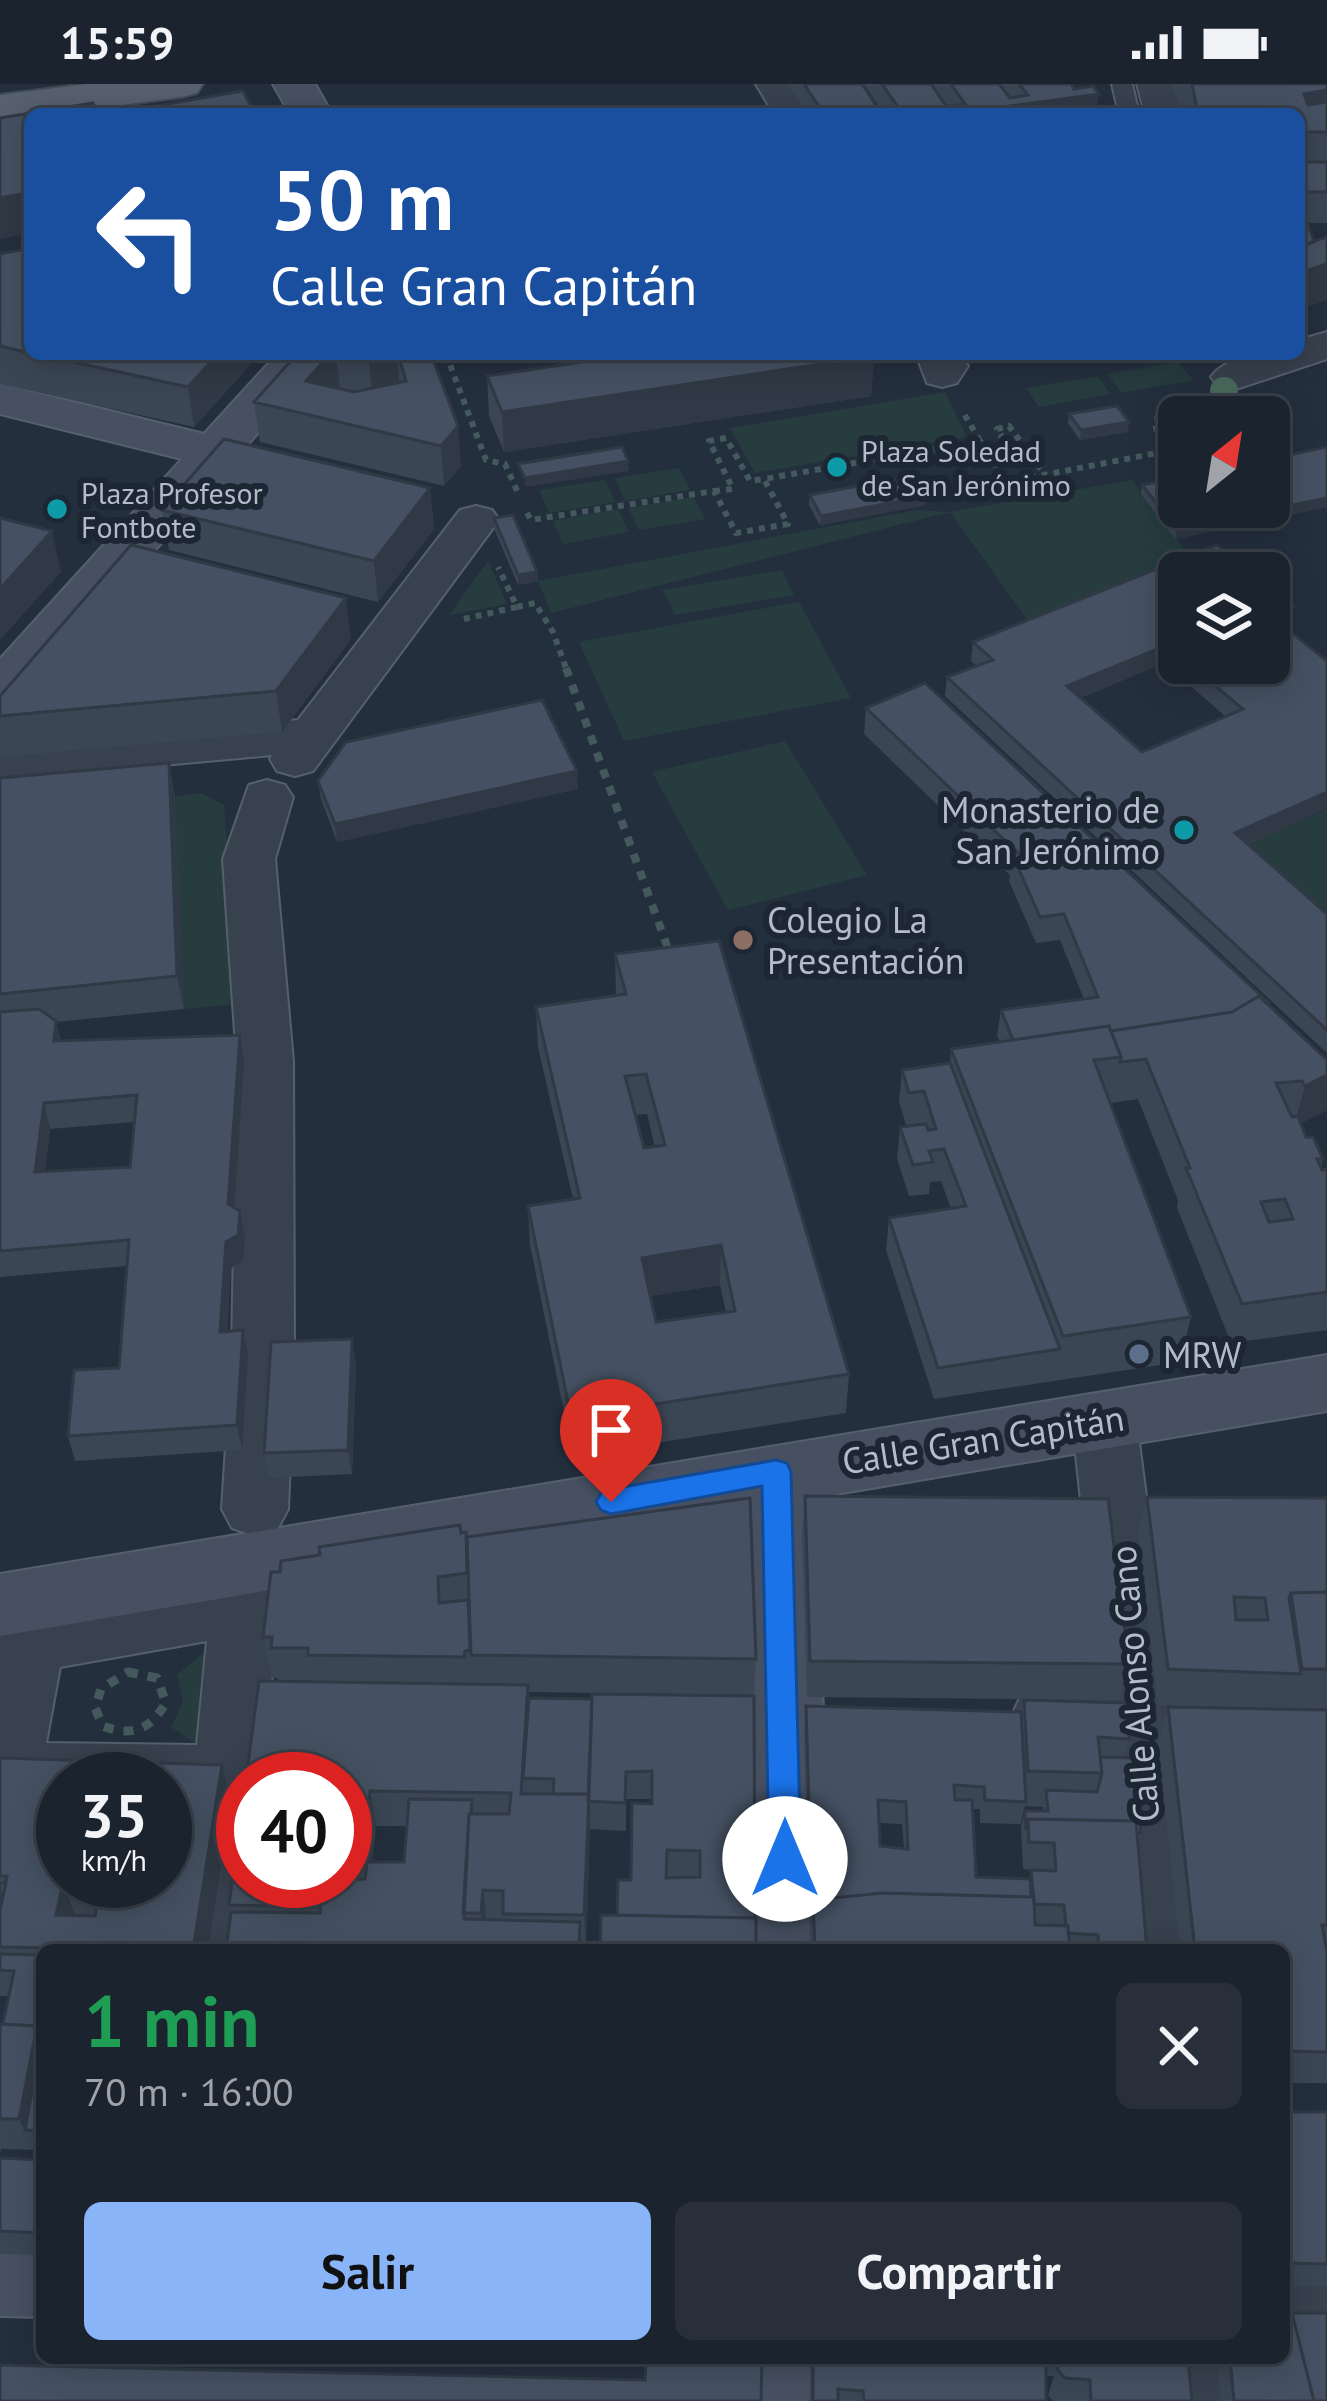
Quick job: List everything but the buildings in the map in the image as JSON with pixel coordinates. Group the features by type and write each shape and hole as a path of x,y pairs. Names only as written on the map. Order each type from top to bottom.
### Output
{"main road":[{"path":"0,108 182,84"}],"street":[{"path":"0,693 234,458 299,360"},
{"path":"1228,379 1283,360"},
{"path":"0,399 234,458"},
{"path":"253,1752 273,1700 264,1535 265,1061 249,860 292,764 381,612 492,517"},
{"path":"0,763 292,764"},
{"name":"Calle Gran Capitán","path":"15,1624 264,1535 776,1472 1327,1383"},
{"name":"Calle Alonso Cano","path":"1104,1419 1139,1720 1158,1944"},
{"path":"776,1472 816,1710 786,1944"},
{"path":"712,1707 816,1710"},
{"path":"985,1715 1327,1726"},
{"path":"0,1783 36,1784"},
{"path":"223,1944 227,1908"},
{"path":"0,2272 36,2273"},
{"path":"1290,2307 1327,2307"},
{"path":"784,2401 785,2364"},
{"path":"1197,2364 1200,2401"}],"path":[{"path":"448,360 486,460 505,464 531,520 733,489 709,441 726,439 750,481 980,441"},
{"path":"940,364 980,441 1008,482 1162,452 1154,420 1228,379"},
{"path":"995,465 1018,461 997,429 1009,426 1045,475"},
{"path":"713,491 736,533 788,524 764,479"},
{"path":"492,517 527,512"},
{"path":"517,607 535,603 553,632 677,973"},
{"path":"128,1672 157,1678 166,1694 151,1759 125,1734 104,1726 95,1708 101,1688 128,1672"}],"green space":[{"path":"1178,362 1193,380 1121,393 1107,374"},
{"path":"1098,376 1111,394 1039,407 1026,388"},
{"path":"945,392 967,437 755,473 730,428"},
{"path":"679,468 690,490 625,501 615,478"},
{"path":"605,480 615,502 549,513 539,490"},
{"path":"1132,480 1158,515 1158,528 1168,528 1186,552 1158,552 1158,569 1028,621 950,512"},
{"path":"694,497 705,519 639,530 628,508"},
{"path":"618,509 629,532 563,544 553,521"},
{"path":"917,510 950,512 551,613 538,581"},
{"path":"488,561 507,604 449,615"},
{"path":"782,570 794,595 675,615 663,590"},
{"path":"799,602 851,698 624,741 579,642"},
{"path":"785,741 867,875 728,910 652,772"},
{"path":"201,793 224,805 237,1004 184,1009 175,796"},
{"path":"1327,809 1327,936 1231,851"},
{"path":"244,1619 231,1752 216,1752 216,1757 171,1727 183,1702 177,1675"}],"place":[{"name":"Plaza Soledad de San Jerónimo","path":"837,467"},
{"name":"Plaza Profesor Fontbote","path":"57,509"},
{"name":"Monasterio de San Jerónimo","path":"1184,830"},
{"name":"Colegio La Presentación","path":"743,940"},
{"name":"MRW","path":"1139,1354"}],"route":[{"path":"611,1502 776,1472 785,1859"}]}
